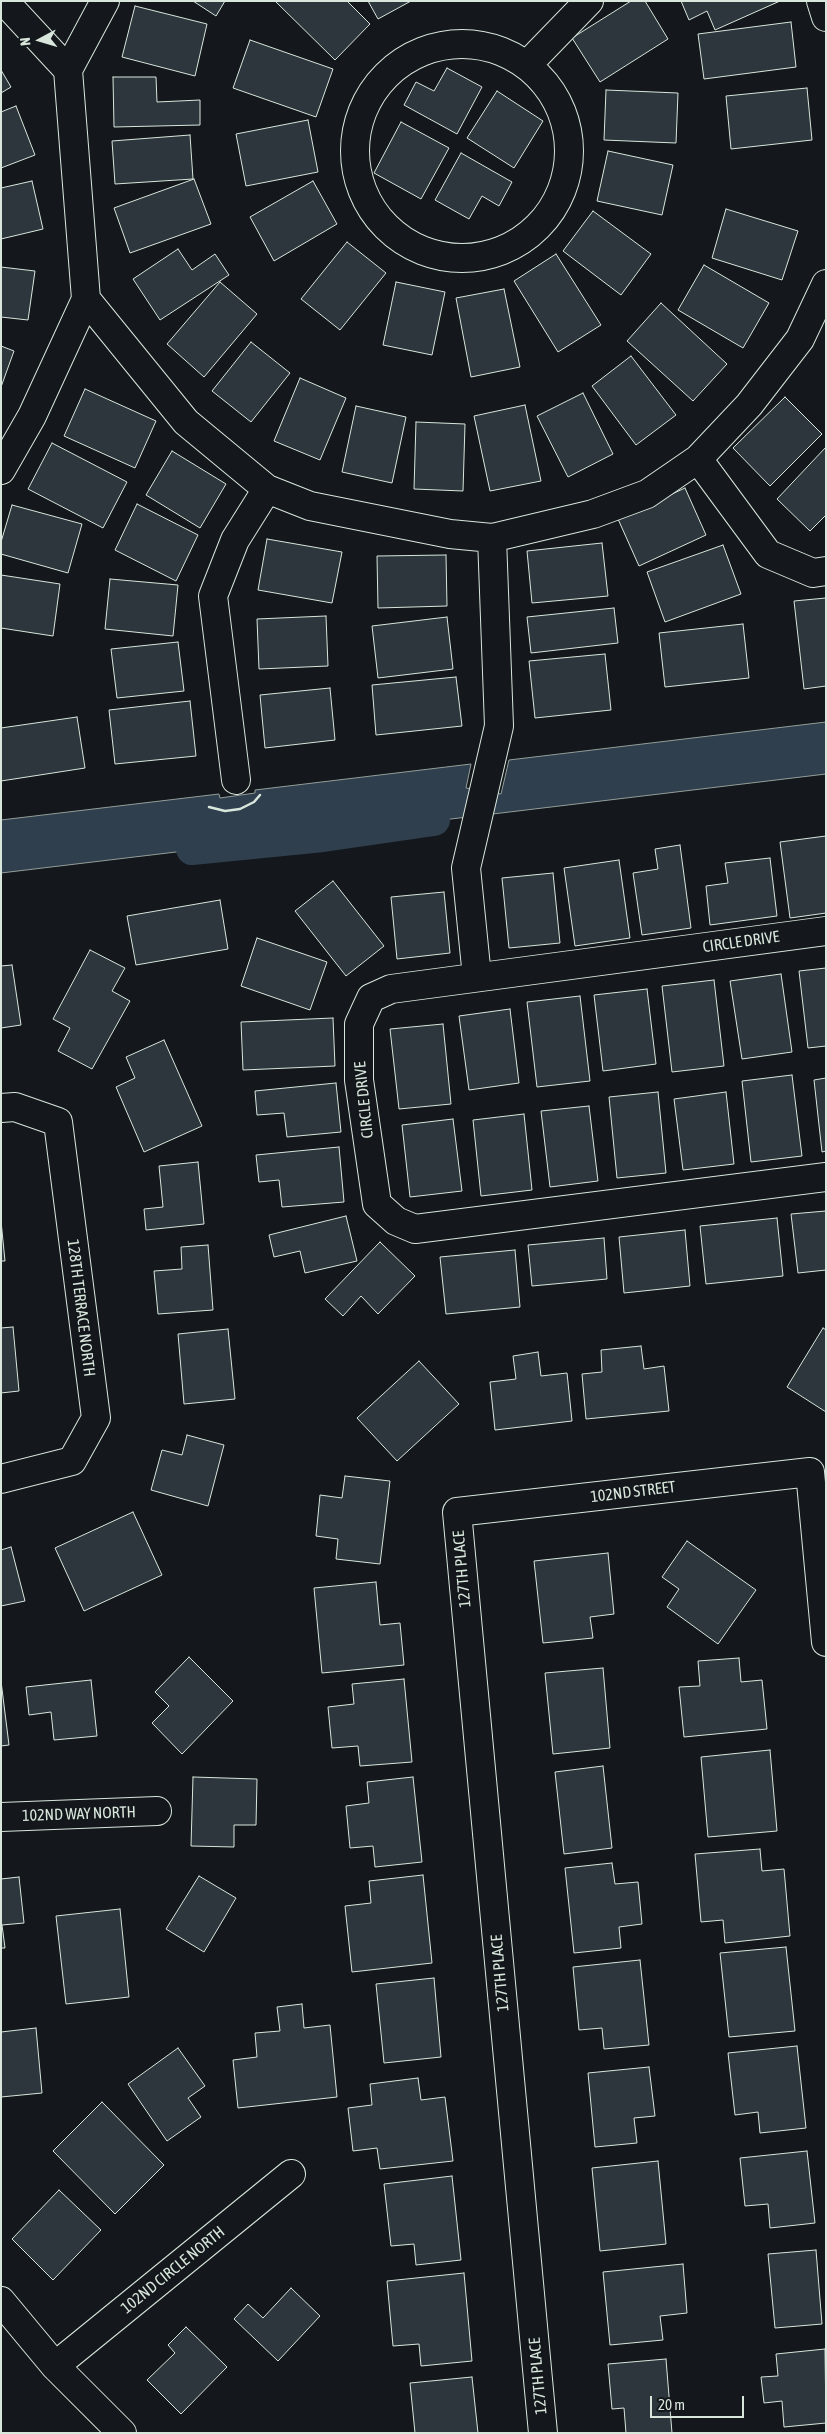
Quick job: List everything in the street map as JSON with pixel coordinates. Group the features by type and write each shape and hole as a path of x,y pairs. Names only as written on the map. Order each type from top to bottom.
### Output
{"street":[{"path":"4,1 68,70"},
{"path":"1,470 32,416 86,300 68,70 105,1"},
{"path":"528,64 589,1"},
{"path":"821,1 826,17"},
{"path":"481,43 528,64 563,111 571,158 560,200 532,236 484,258 430,256 386,230 356,178 358,117 383,76 423,49 481,43"},
{"path":"86,300 186,422 267,489 310,506 450,534 492,538 593,514 647,494 698,459 748,405 800,339 826,284"},
{"path":"698,459 768,554 813,573 826,571"},
{"path":"236,780 213,596 235,540 267,489"},
{"path":"477,977 466,868 499,726 492,538"},
{"name":"CIRCLE DRIVE","path":"826,931 391,989 371,998 359,1024 359,1080 377,1204 396,1221 415,1229 826,1177"},
{"name":"128TH TERRACE NORTH","path":"1,1479 72,1461 96,1418 58,1122 8,1107"},
{"name":"102ND STREET","path":"457,1512 810,1472 826,1642"},
{"name":"127TH PLACE","path":"457,1512 543,2433"},
{"name":"102ND WAY NORTH","path":"1,1817 157,1811"},
{"name":"102ND CIRCLE NORTH","path":"55,2366 291,2174"},
{"path":"1,2301 55,2366 122,2433"}],"water":[{"path":"826,722 826,774 1,873 1,820 219,794 220,798 255,793 255,790 471,764 466,788 501,794 509,760"}],"building":[{"path":"193,1 225,1 216,16"},
{"path":"275,1 347,1 370,24 335,60"},
{"path":"368,1 411,1 378,19"},
{"path":"631,1 645,1 668,39 600,82 572,38"},
{"path":"681,1 780,1 715,30 707,11 689,20"},
{"path":"135,6 207,24 195,76 122,57"},
{"path":"791,22 796,67 704,79 698,34"},
{"path":"250,40 333,69 316,117 233,88"},
{"path":"447,68 482,87 457,134 404,105 416,82 434,91"},
{"path":"1,70 11,87 1,93"},
{"path":"113,77 156,77 157,102 200,100 200,125 114,127"},
{"path":"807,88 812,140 731,149 726,96"},
{"path":"606,90 678,93 676,143 604,140"},
{"path":"497,91 543,121 514,168 467,138"},
{"path":"16,106 35,155 1,168 1,112"},
{"path":"308,120 318,172 246,186 236,134"},
{"path":"401,122 449,148 421,199 374,173"},
{"path":"190,135 193,179 115,184 112,141"},
{"path":"608,151 673,165 662,215 597,201"},
{"path":"461,153 512,182 499,206 482,196 469,219 435,200"},
{"path":"194,179 211,224 130,253 114,208"},
{"path":"32,181 43,229 1,239 1,188"},
{"path":"313,181 337,224 274,261 250,217"},
{"path":"726,209 798,231 782,280 712,258"},
{"path":"593,211 651,254 621,295 563,251"},
{"path":"347,242 386,273 340,330 301,299"},
{"path":"178,249 192,270 215,254 229,275 160,320 133,279"},
{"path":"556,254 601,325 558,352 514,281"},
{"path":"704,265 769,303 743,348 678,310"},
{"path":"1,267 35,271 28,320 1,317"},
{"path":"220,282 257,314 204,377 167,344"},
{"path":"396,282 445,292 432,355 383,345"},
{"path":"504,289 520,367 471,377 456,298"},
{"path":"661,303 727,364 693,401 627,341"},
{"path":"251,342 290,373 251,422 212,391"},
{"path":"1,346 14,351 1,387"},
{"path":"631,356 676,415 636,445 592,386"},
{"path":"300,378 346,398 320,460 274,441"},
{"path":"85,389 156,421 135,468 64,436"},
{"path":"583,393 613,454 568,477 537,416"},
{"path":"785,397 822,434 770,486 733,448"},
{"path":"525,405 541,481 490,491 474,416"},
{"path":"356,406 406,417 392,483 342,472"},
{"path":"416,422 465,424 463,491 414,489"},
{"path":"52,443 127,482 103,528 28,489"},
{"path":"826,447 826,515 810,531 777,499"},
{"path":"172,451 226,484 200,528 146,495"},
{"path":"685,488 706,535 639,566 618,519"},
{"path":"137,504 198,535 176,581 115,550"},
{"path":"12,505 82,524 68,573 1,554 1,542"},
{"path":"267,539 342,552 332,603 258,590"},
{"path":"602,543 608,596 532,603 527,551"},
{"path":"723,545 741,594 665,622 647,572"},
{"path":"446,555 447,606 378,608 377,556"},
{"path":"1,575 60,584 53,636 1,628"},
{"path":"110,579 178,585 173,636 105,629"},
{"path":"826,598 826,686 804,689 794,601"},
{"path":"614,608 618,643 531,653 527,617"},
{"path":"326,616 328,666 259,669 257,619"},
{"path":"447,617 453,669 378,678 372,626"},
{"path":"743,624 749,678 665,687 659,633"},
{"path":"178,642 184,691 117,698 111,649"},
{"path":"605,654 611,710 535,718 529,661"},
{"path":"456,677 462,726 376,735 372,685"},
{"path":"330,688 335,740 265,748 260,695"},
{"path":"190,701 196,756 115,764 109,710"},
{"path":"77,717 85,768 1,781 1,728"},
{"path":"826,836 826,913 790,918 780,842"},
{"path":"680,845 691,928 642,935 633,873 658,869 655,849"},
{"path":"770,858 777,916 710,925 706,886 728,883 725,863"},
{"path":"619,860 630,938 575,946 564,868"},
{"path":"553,873 560,943 509,948 502,878"},
{"path":"333,881 384,946 346,976 295,911"},
{"path":"444,892 450,953 397,959 391,897"},
{"path":"220,900 228,949 136,965 127,916"},
{"path":"257,938 327,962 310,1010 241,986"},
{"path":"90,950 125,968 112,991 130,1001 92,1069 58,1051 70,1028 53,1019"},
{"path":"12,965 21,1025 1,1028 1,966"},
{"path":"826,968 826,1046 808,1048 799,971"},
{"path":"781,974 792,1052 742,1059 730,981"},
{"path":"714,980 724,1066 672,1072 662,986"},
{"path":"647,989 656,1064 603,1071 594,995"},
{"path":"580,996 590,1081 537,1087 527,1002"},
{"path":"510,1009 519,1083 469,1090 459,1016"},
{"path":"333,1018 335,1066 243,1070 241,1022"},
{"path":"443,1024 451,1104 399,1109 390,1029"},
{"path":"164,1040 202,1126 144,1152 116,1087 135,1078 126,1057"},
{"path":"792,1075 802,1156 751,1162 742,1081"},
{"path":"826,1078 826,1151 822,1152 814,1080"},
{"path":"336,1083 341,1132 287,1137 284,1113 257,1115 255,1091"},
{"path":"658,1092 666,1173 617,1178 609,1097"},
{"path":"726,1092 734,1164 683,1170 674,1099"},
{"path":"589,1106 598,1181 550,1187 541,1111"},
{"path":"524,1114 532,1190 481,1196 473,1120"},
{"path":"453,1119 462,1191 410,1197 402,1125"},
{"path":"339,1147 344,1202 282,1207 279,1180 259,1182 256,1155"},
{"path":"198,1162 204,1224 146,1230 144,1209 163,1207 159,1166"},
{"path":"826,1211 826,1270 798,1273 791,1214"},
{"path":"346,1216 357,1261 305,1273 300,1251 274,1257 269,1235"},
{"path":"777,1218 783,1276 706,1284 700,1226"},
{"path":"1,1221 5,1261 1,1261"},
{"path":"685,1230 690,1286 624,1293 619,1237"},
{"path":"604,1238 607,1279 532,1286 528,1245"},
{"path":"380,1242 415,1276 378,1314 361,1296 343,1316 325,1299"},
{"path":"208,1245 213,1310 158,1314 154,1271 182,1269 181,1247"},
{"path":"515,1250 520,1307 446,1314 440,1257"},
{"path":"13,1327 19,1391 1,1393 1,1328"},
{"path":"823,1328 826,1330 826,1412 787,1387"},
{"path":"228,1329 235,1399 184,1404 178,1334"},
{"path":"641,1346 644,1369 664,1366 669,1411 586,1419 582,1374 602,1372 601,1350"},
{"path":"538,1352 541,1376 567,1373 572,1421 495,1430 490,1382 516,1379 513,1356"},
{"path":"419,1361 459,1404 397,1461 357,1418"},
{"path":"187,1435 224,1445 208,1506 151,1490 162,1450 182,1455"},
{"path":"345,1476 390,1481 380,1564 336,1559 338,1539 316,1536 320,1495 342,1498"},
{"path":"133,1512 162,1575 84,1611 55,1548"},
{"path":"687,1541 756,1590 718,1644 667,1607 679,1589 662,1577"},
{"path":"11,1547 25,1601 1,1606 1,1550"},
{"path":"608,1553 614,1614 590,1617 593,1638 543,1643 534,1561"},
{"path":"376,1582 380,1625 400,1623 404,1665 322,1673 314,1588"},
{"path":"189,1657 233,1701 182,1754 152,1723 169,1706 155,1692"},
{"path":"739,1658 741,1682 762,1680 767,1729 684,1737 679,1687 700,1686 698,1661"},
{"path":"603,1668 610,1748 553,1754 545,1673"},
{"path":"404,1679 412,1762 360,1766 358,1746 332,1748 328,1707 354,1704 352,1684"},
{"path":"91,1680 97,1736 54,1740 51,1712 29,1715 26,1687"},
{"path":"1,1681 9,1745 1,1746"},
{"path":"770,1750 777,1831 708,1837 701,1757"},
{"path":"603,1766 612,1848 564,1854 555,1772"},
{"path":"193,1777 257,1779 256,1825 234,1825 234,1847 191,1846"},
{"path":"413,1777 422,1862 375,1867 373,1846 350,1848 346,1806 369,1803 367,1782"},
{"path":"760,1849 762,1871 784,1869 790,1936 725,1943 723,1920 701,1922 695,1854"},
{"path":"612,1863 615,1884 638,1882 642,1924 619,1927 621,1948 574,1953 565,1868"},
{"path":"423,1875 432,1963 352,1972 345,1906 371,1903 369,1881"},
{"path":"199,1876 236,1898 204,1952 166,1929"},
{"path":"19,1877 24,1923 2,1925 5,1948 1,1948 1,1879"},
{"path":"120,1909 129,1997 66,2004 56,1916"},
{"path":"786,1947 795,2031 729,2037 720,1953"},
{"path":"640,1960 649,2045 604,2049 602,2028 579,2030 573,1967"},
{"path":"434,1978 441,2057 384,2063 376,1984"},
{"path":"302,2004 304,2028 330,2025 337,2097 238,2108 233,2060 257,2057 255,2033 280,2031 277,2007"},
{"path":"36,2028 42,2093 1,2097 1,2032"},
{"path":"797,2046 806,2128 760,2133 758,2112 735,2115 728,2053"},
{"path":"178,2048 205,2086 188,2098 201,2117 167,2141 128,2084"},
{"path":"649,2067 655,2116 634,2118 637,2143 595,2147 588,2073"},
{"path":"418,2078 421,2100 445,2097 453,2161 380,2169 377,2148 353,2151 348,2108 372,2105 370,2084"},
{"path":"102,2102 164,2165 115,2214 53,2151"},
{"path":"807,2151 815,2223 770,2228 768,2204 745,2206 740,2158"},
{"path":"658,2161 666,2244 600,2251 592,2168"},
{"path":"452,2176 461,2260 416,2265 414,2244 391,2246 384,2184"},
{"path":"59,2190 101,2230 53,2280 12,2239"},
{"path":"816,2250 822,2324 775,2328 768,2254"},
{"path":"683,2264 687,2313 660,2316 663,2340 610,2345 603,2272"},
{"path":"464,2273 472,2361 421,2366 419,2344 393,2346 387,2281"},
{"path":"291,2288 320,2316 278,2361 234,2319 248,2304 263,2318"},
{"path":"186,2327 227,2367 181,2414 147,2380 175,2353 168,2345"},
{"path":"825,2349 826,2423 784,2427 782,2401 764,2403 761,2377 778,2376 776,2354"},
{"path":"666,2359 672,2433 626,2433 624,2408 612,2409 608,2364"},
{"path":"472,2377 478,2433 415,2433 410,2383"}],"waterway":[{"path":"192,849 323,836 434,820"}],"wall":[{"path":"209,807 225,811 240,809 254,802 260,795"}]}
